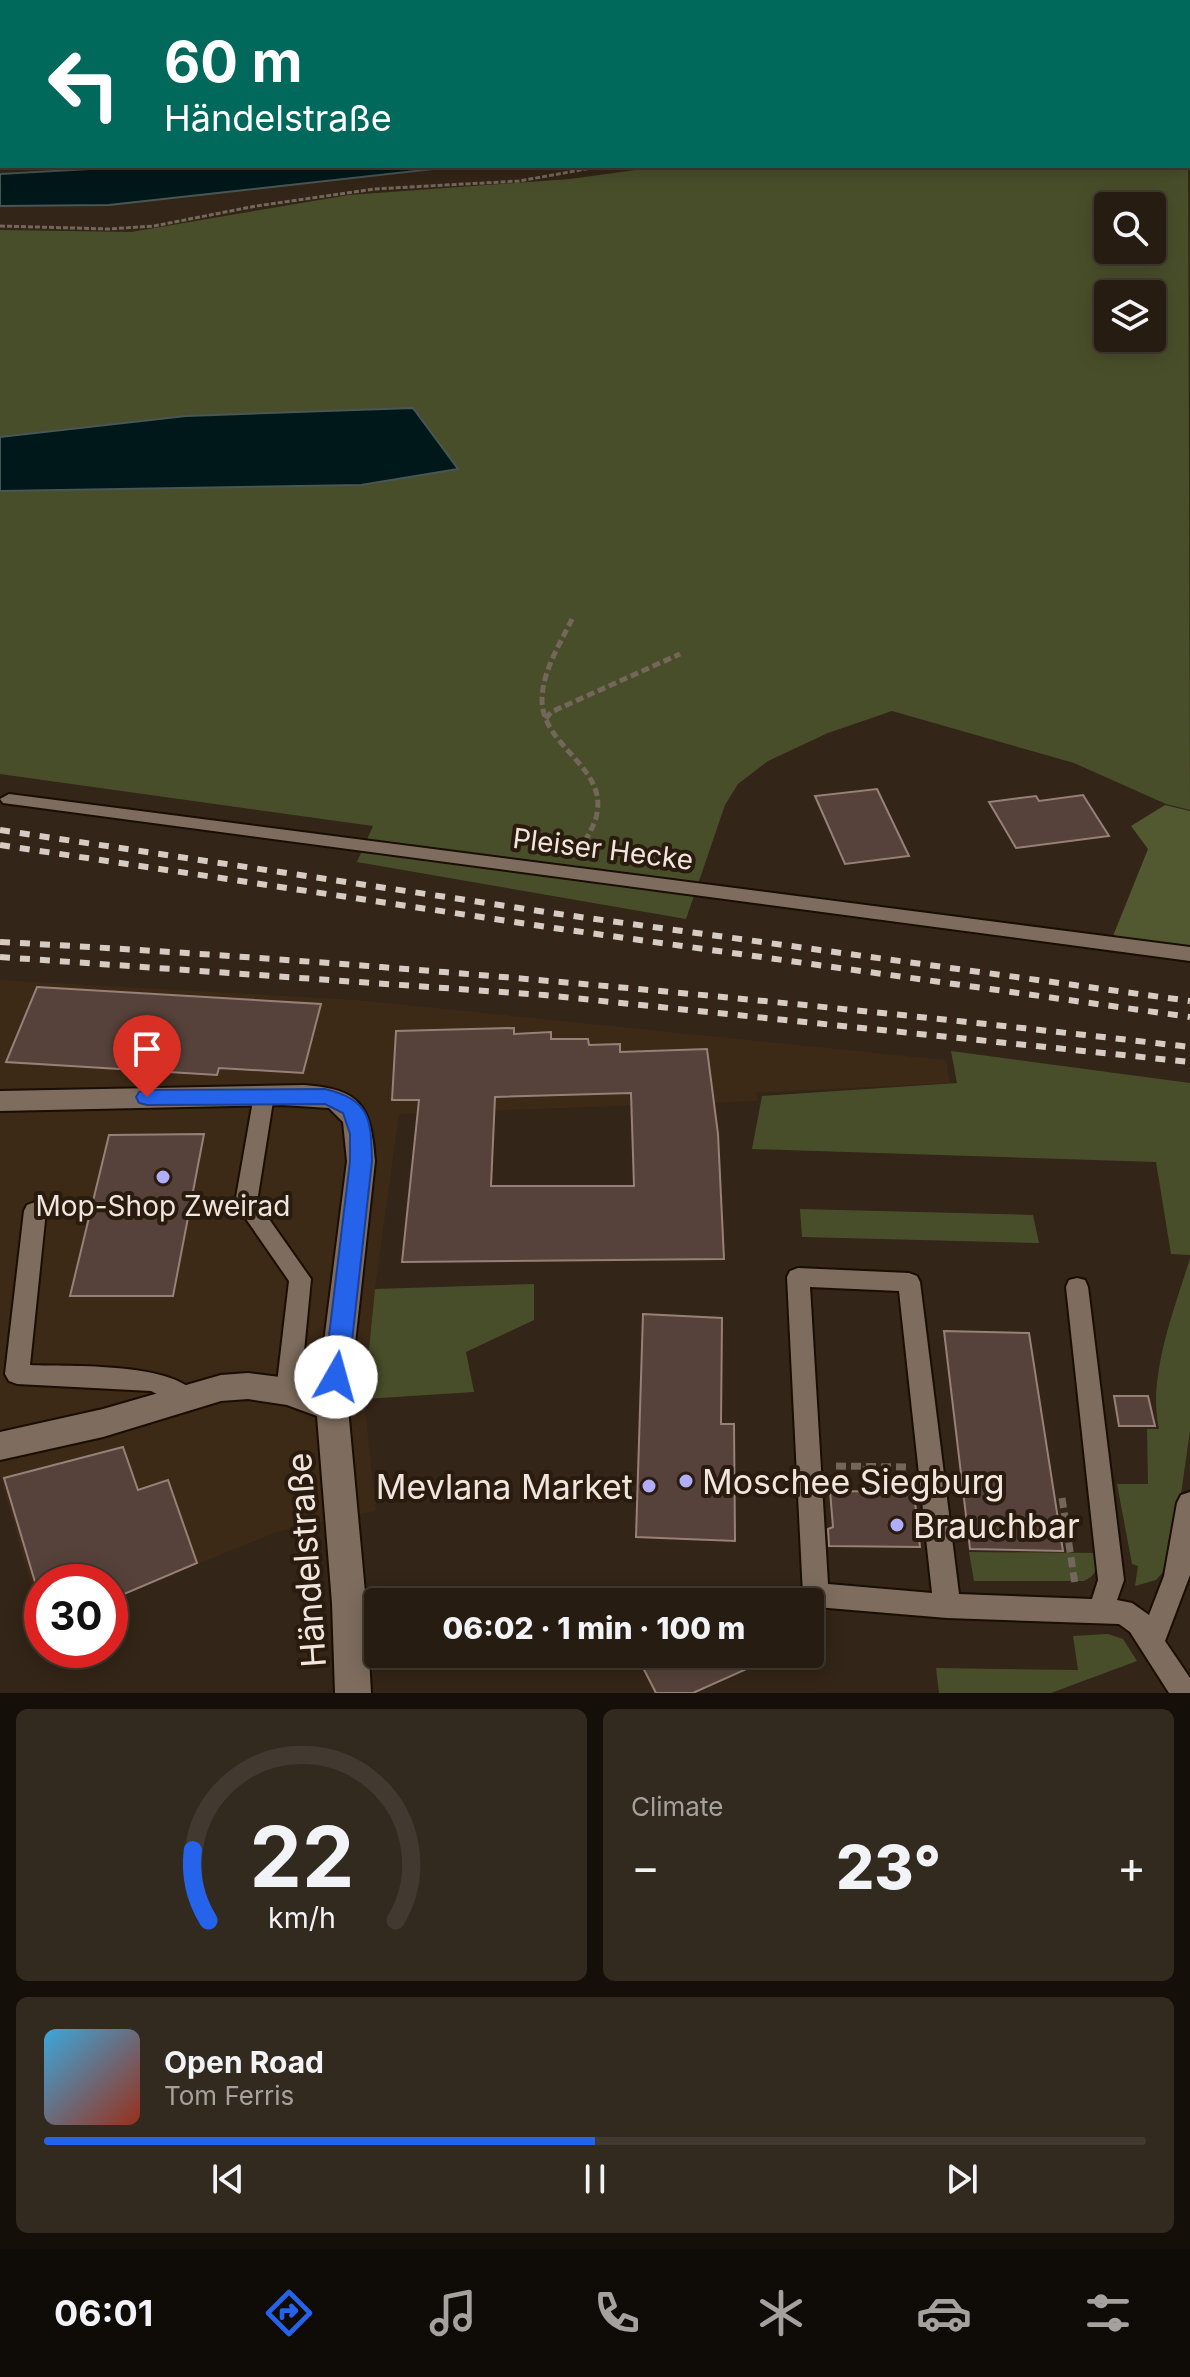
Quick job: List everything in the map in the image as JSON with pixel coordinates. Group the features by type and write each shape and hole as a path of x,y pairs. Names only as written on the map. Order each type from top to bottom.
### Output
{"street":[{"name":"Händelstraße","path":"0,1101 325,1096 343,1101 353,1109 358,1123 361,1161 332,1408 349,1603 353,1693"},
{"path":"0,1446 103,1423 221,1388 248,1386 288,1392 332,1408"}],"lane":[{"name":"Pleiser Hecke","path":"9,799 1190,954"},
{"path":"264,1095 246,1203 300,1279 288,1392"},
{"path":"35,1211 17,1374 154,1381 187,1399"},
{"path":"947,1606 909,1282 798,1277 816,1595 947,1606 1123,1612 1139,1623 1184,1693"},
{"path":"1077,1287 1111,1580 1090,1609"},
{"path":"1152,1641 1177,1576 1190,1503"}],"path":[{"path":"0,226 109,229 154,226 256,206 374,189 519,181 592,168"},
{"path":"571,873 597,814 598,800 593,782 556,738 542,703 548,671 572,619"},
{"path":"546,719 551,712 680,654"},
{"path":"809,1465 931,1467"},
{"path":"866,1466 869,1491"},
{"path":"1062,1498 1090,1609"}],"shaded area":[{"path":"0,980 357,1000 946,1060 950,1083 756,1093 758,1101 399,1114 375,1289 364,1399 376,1511 277,1532 128,1593 128,1564 25,1564 0,1476"}],"green space":[{"path":"650,168 1188,168 1190,810 1166,804 1074,763 892,711 828,733 768,761 738,784 725,805 686,919 357,862 373,826 0,774 0,491 361,485 457,469 412,408 186,416 0,437 0,230 131,232 349,195 570,179"},
{"path":"1165,805 1190,811 1190,947 1113,936 1148,849 1131,826"},
{"path":"951,1051 1190,1083 1190,1255 1171,1254 1156,1162 752,1149 762,1096 957,1083"},
{"path":"800,1209 1033,1215 1039,1243 802,1237"},
{"path":"1190,1258 1190,1431 1171,1563 1156,1580 1135,1586 1138,1566 1132,1564 1117,1484 1148,1484 1147,1429 1159,1429 1156,1409 1160,1365 1170,1320"},
{"path":"534,1284 534,1320 466,1352 474,1392 364,1399 375,1289"},
{"path":"969,1552 1099,1553 1099,1557 1094,1573 1084,1581 974,1581"},
{"path":"1108,1634 1123,1639 1137,1661 1051,1693 939,1693 936,1668 1078,1670 1073,1636"}],"water":[{"path":"108,168 442,168 109,205 0,206 0,174"},
{"path":"413,408 458,469 361,485 0,491 0,437 186,416"}],"building":[{"path":"877,789 909,856 845,864 815,796"},
{"path":"1083,795 1109,836 1016,848 989,802 1036,796 1039,801"},
{"path":"37,987 321,1004 303,1073 219,1068 217,1075 6,1062"},
{"path":"514,1028 514,1034 551,1032 551,1039 588,1039 589,1045 620,1044 620,1052 707,1049 718,1134 724,1259 402,1262 419,1100 392,1100 396,1031","holes":["631,1093 634,1186 491,1186 495,1097"]},
{"path":"204,1134 173,1296 70,1296 109,1135"},
{"name":"Moschee Siegburg","path":"643,1314 722,1318 721,1424 734,1424 735,1541 636,1537"},
{"path":"944,1331 1029,1333 1063,1551 970,1549"},
{"path":"1114,1396 1148,1396 1155,1426 1119,1426"},
{"path":"123,1447 138,1490 168,1480 197,1563 128,1592 128,1564 30,1564 4,1478"},
{"path":"830,1491 914,1492 920,1547 829,1546 828,1529 833,1527"},
{"path":"643,1668 749,1668 693,1693 656,1693"}],"railway":[{"path":"0,830 566,915 1190,1001"},
{"path":"0,845 561,929 1190,1017"},
{"path":"0,942 298,961 596,985 1190,1047"},
{"path":"0,957 544,995 1190,1062"}],"place":[{"name":"Mop-Shop Zweirad","path":"163,1177"},
{"name":"Moschee Siegburg","path":"686,1481"},
{"name":"Mevlana Market","path":"649,1486"},
{"name":"Brauchbar","path":"897,1525"}],"route":[{"path":"147,1097 325,1096 343,1101 353,1109 361,1134 361,1161 336,1377"}]}
